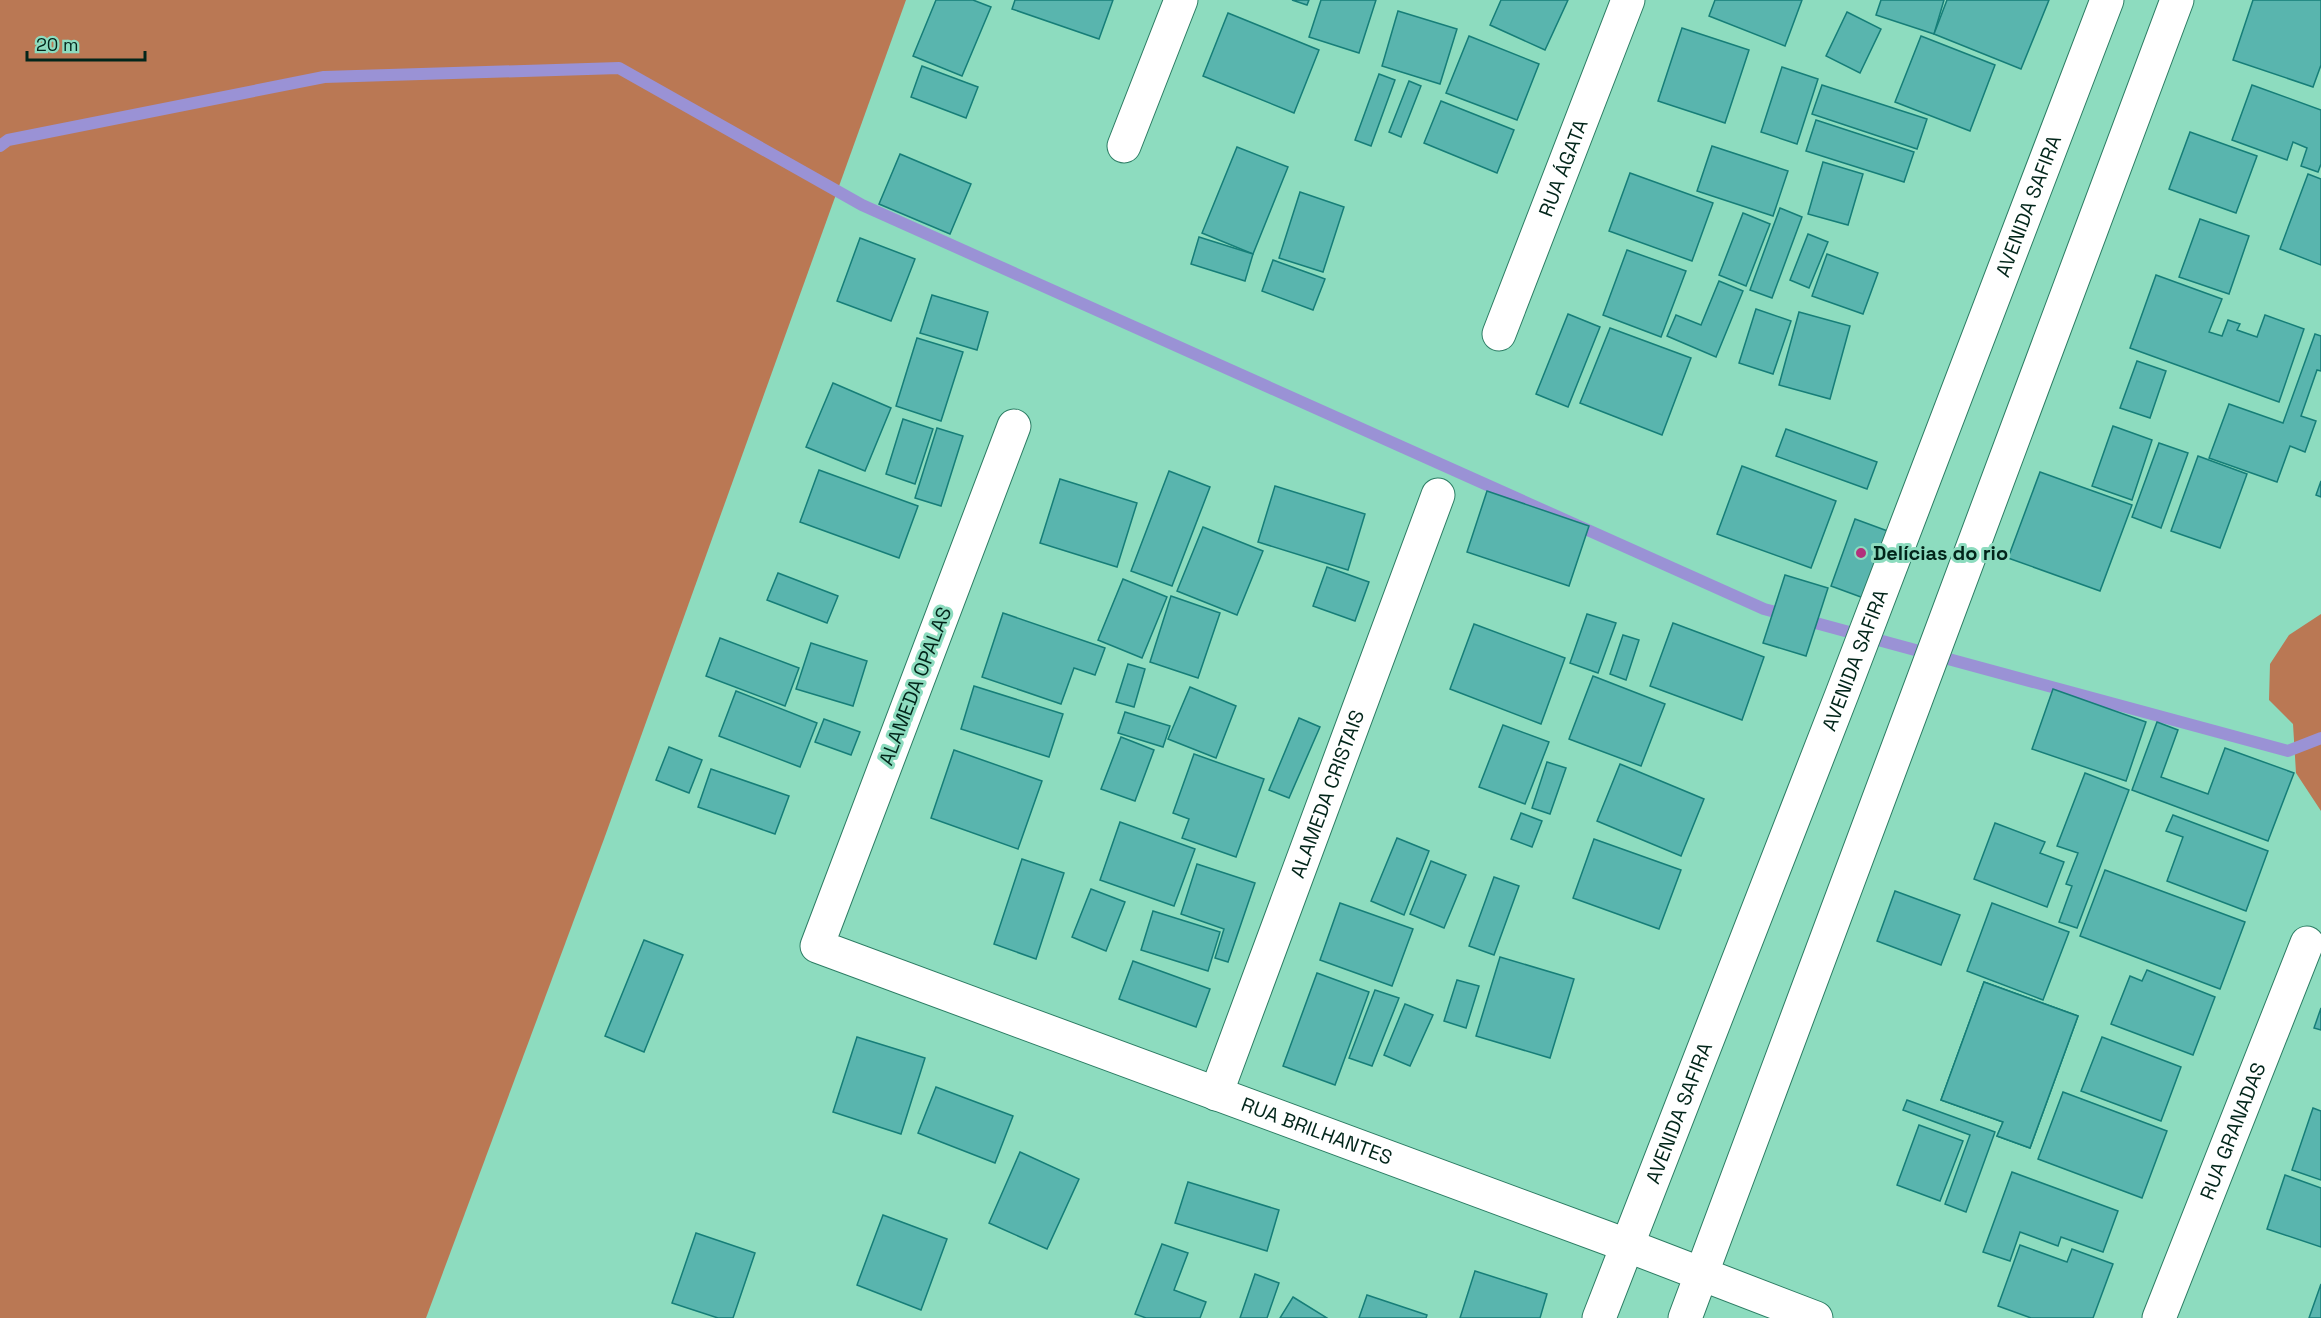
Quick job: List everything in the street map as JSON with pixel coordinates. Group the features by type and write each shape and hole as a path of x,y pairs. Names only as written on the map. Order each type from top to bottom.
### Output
{"street":[{"path":"1124,146 1181,0"},
{"name":"RUA ÁGATA","path":"1499,334 1628,0"},
{"name":"AVENIDA SAFIRA","path":"1599,1318 1842,694 2107,0"},
{"path":"1685,1318 2177,0"},
{"name":"ALAMEDA OPALAS","path":"817,946 1014,426"},
{"name":"ALAMEDA CRISTAIS","path":"1216,1094 1438,495"},
{"name":"RUA GRANADAS","path":"2159,1318 2307,943"},
{"name":"RUA BRILHANTES","path":"817,946 1626,1245 1816,1318"}],"shaded area":[{"path":"0,0 906,0 604,839 426,1318 0,1318"},
{"path":"2321,614 2321,811 2296,773 2293,724 2269,700 2270,664 2289,635"}],"building":[{"path":"936,0 973,0 991,7 962,76 913,56"},
{"path":"1015,0 1113,0 1099,39 1012,9"},
{"path":"1292,0 1309,0 1307,5"},
{"path":"1321,0 1376,0 1359,53 1309,37"},
{"path":"1501,0 1568,0 1545,50 1490,25"},
{"path":"1715,0 1802,0 1785,46 1709,16"},
{"path":"1881,0 1944,0 1934,34 1876,15"},
{"path":"1947,0 2049,0 2021,69 1934,34"},
{"path":"2253,0 2321,0 2321,65 2313,87 2233,60"},
{"path":"1398,11 1457,29 1440,84 1382,66"},
{"path":"1847,12 1881,29 1860,73 1826,56"},
{"path":"1228,13 1319,50 1294,113 1203,76"},
{"path":"1682,28 1749,50 1725,123 1658,101"},
{"path":"1469,36 1539,64 1517,120 1446,93"},
{"path":"1921,36 1995,65 1970,131 1895,102"},
{"path":"922,66 978,87 966,118 911,97"},
{"path":"1782,67 1818,79 1797,144 1761,132"},
{"path":"1379,74 1395,80 1371,146 1355,140"},
{"path":"1409,81 1421,86 1401,137 1389,132"},
{"path":"1822,85 1927,119 1917,149 1812,114"},
{"path":"2252,85 2321,110 2321,164 2318,172 2301,166 2307,148 2293,142 2287,160 2232,140"},
{"path":"1441,101 1514,130 1497,173 1424,143"},
{"path":"1816,120 1914,152 1904,182 1806,151"},
{"path":"2190,132 2257,156 2236,213 2169,189"},
{"path":"1712,146 1788,171 1773,216 1697,191"},
{"path":"1237,147 1288,167 1253,254 1202,233"},
{"path":"900,154 971,184 950,234 879,204"},
{"path":"1823,162 1863,174 1848,225 1808,214"},
{"path":"1630,173 1713,203 1692,261 1609,231"},
{"path":"2308,174 2321,179 2321,265 2280,249"},
{"path":"1300,192 1344,207 1323,272 1279,258"},
{"path":"1780,208 1802,217 1772,298 1750,290"},
{"path":"1743,213 1770,224 1746,286 1719,275"},
{"path":"2200,219 2249,236 2229,294 2179,277"},
{"path":"1808,234 1828,242 1809,288 1790,280"},
{"path":"1199,237 1253,254 1245,281 1191,264"},
{"path":"860,238 915,259 891,321 837,301"},
{"path":"1627,250 1686,271 1661,337 1603,315"},
{"path":"1827,254 1878,273 1863,314 1812,296"},
{"path":"1273,260 1325,279 1313,310 1262,291"},
{"path":"2156,275 2222,299 2209,332 2222,336 2228,320 2240,324 2237,330 2257,337 2265,315 2304,329 2279,402 2130,348"},
{"path":"1719,281 1743,291 1716,357 1667,336 1676,315 1701,325"},
{"path":"932,295 988,312 977,350 920,333"},
{"path":"1756,309 1791,321 1773,374 1739,363"},
{"path":"1799,312 1850,326 1830,399 1779,385"},
{"path":"1568,314 1600,327 1568,407 1536,394"},
{"path":"1610,328 1691,358 1662,435 1580,403"},
{"path":"2315,334 2321,336 2321,371 2317,370 2301,416 2316,421 2305,452 2290,446 2277,482 2209,458 2229,404 2283,423"},
{"path":"917,338 963,352 941,421 896,406"},
{"path":"2137,361 2166,371 2150,418 2120,408"},
{"path":"833,383 891,408 865,471 806,447"},
{"path":"903,419 933,429 915,484 886,474"},
{"path":"2113,426 2152,440 2132,500 2092,486"},
{"path":"937,428 963,436 941,506 915,498"},
{"path":"1786,429 1877,462 1867,489 1776,456"},
{"path":"2159,443 2188,453 2161,528 2132,517"},
{"path":"2198,456 2247,474 2220,548 2171,531"},
{"path":"1742,466 1836,501 1811,568 1717,534"},
{"path":"819,470 918,506 899,558 800,522"},
{"path":"1169,471 1210,487 1172,586 1131,571"},
{"path":"2040,472 2132,505 2100,591 2008,558"},
{"path":"1060,479 1137,503 1117,567 1040,543"},
{"path":"2321,481 2321,497 2316,495"},
{"path":"1275,486 1365,514 1348,570 1258,542"},
{"path":"1487,491 1589,526 1569,586 1467,552"},
{"path":"1855,519 1893,533 1869,600 1831,586"},
{"path":"1203,527 1263,551 1237,615 1177,591"},
{"path":"1327,567 1369,582 1355,621 1313,606"},
{"path":"778,573 838,596 827,623 767,600"},
{"path":"1785,575 1828,588 1806,656 1763,643"},
{"path":"1123,579 1167,597 1142,658 1098,640"},
{"path":"1171,596 1220,613 1198,678 1150,662"},
{"path":"1003,613 1105,648 1095,675 1074,668 1061,704 982,677"},
{"path":"1587,614 1616,623 1598,673 1570,663"},
{"path":"1673,623 1764,657 1742,720 1650,686"},
{"path":"1474,624 1565,658 1541,724 1450,689"},
{"path":"1623,635 1639,640 1626,680 1610,674"},
{"path":"720,638 799,668 785,706 706,676"},
{"path":"811,643 867,661 853,706 796,689"},
{"path":"1128,664 1145,669 1134,707 1116,702"},
{"path":"1593,676 1665,704 1641,766 1569,739"},
{"path":"974,686 1063,714 1049,757 961,729"},
{"path":"1190,687 1236,706 1216,758 1168,739"},
{"path":"2053,689 2146,722 2126,781 2032,749"},
{"path":"736,691 817,723 800,767 719,736"},
{"path":"1125,712 1170,726 1163,747 1118,733"},
{"path":"1299,718 1320,727 1289,798 1269,790"},
{"path":"824,719 860,732 851,755 815,742"},
{"path":"2157,722 2178,730 2161,777 2208,794 2225,748 2294,773 2268,841 2132,790"},
{"path":"1503,725 1549,742 1525,804 1479,787"},
{"path":"1121,737 1154,750 1135,801 1101,789"},
{"path":"669,747 702,760 689,793 656,780"},
{"path":"954,750 1042,781 1018,849 931,818"},
{"path":"1194,754 1264,779 1236,857 1182,838 1189,819 1173,813"},
{"path":"1547,762 1566,768 1550,814 1532,808"},
{"path":"1620,764 1704,799 1681,856 1597,821"},
{"path":"711,769 789,796 775,834 698,807"},
{"path":"2085,773 2129,790 2077,928 2059,922 2072,886 2066,884 2078,853 2057,846"},
{"path":"1521,813 1542,821 1532,847 1511,839"},
{"path":"2173,815 2268,851 2246,911 2167,881 2183,837 2166,831"},
{"path":"1120,822 1195,849 1174,906 1100,880"},
{"path":"1995,823 2045,842 2040,853 2064,862 2047,907 1974,879"},
{"path":"1397,838 1429,851 1404,915 1371,901"},
{"path":"1594,839 1681,870 1659,929 1573,898"},
{"path":"1022,859 1064,873 1036,959 994,944"},
{"path":"1431,861 1466,875 1444,928 1410,914"},
{"path":"1197,864 1255,883 1228,962 1215,958 1224,929 1181,914"},
{"path":"2105,870 2245,922 2220,989 2080,936"},
{"path":"1494,877 1519,886 1494,955 1469,946"},
{"path":"1091,889 1125,902 1106,951 1072,937"},
{"path":"1895,891 1960,915 1941,965 1877,941"},
{"path":"1340,903 1413,929 1392,986 1320,960"},
{"path":"1992,903 2069,932 2043,1000 1967,971"},
{"path":"1153,911 1220,932 1208,971 1141,950"},
{"path":"644,940 683,955 644,1052 605,1036"},
{"path":"1500,957 1574,979 1550,1058 1476,1036"},
{"path":"1133,961 1210,989 1196,1027 1119,999"},
{"path":"2147,970 2215,997 2193,1055 2111,1024 2130,976 2142,981"},
{"path":"1317,973 1369,992 1335,1085 1283,1066"},
{"path":"1457,980 1479,986 1466,1028 1444,1021"},
{"path":"1984,982 2078,1016 2030,1148 1997,1136 2003,1122 1941,1100","holes":["2033,1018 2044,1022 2026,1070 2016,1067"]},
{"path":"1984,982 2078,1016 2030,1148 1997,1136 2003,1122 1941,1100"},
{"path":"1375,990 1399,998 1372,1066 1349,1058"},
{"path":"1405,1004 1433,1015 1410,1066 1384,1055"},
{"path":"2321,1008 2321,1030 2314,1028"},
{"path":"857,1037 925,1058 901,1134 833,1112"},
{"path":"2102,1037 2181,1067 2161,1121 2081,1091"},
{"path":"936,1087 1013,1116 995,1163 918,1133"},
{"path":"2063,1092 2167,1131 2142,1198 2038,1159"},
{"path":"1907,1100 1995,1132 1966,1212 1945,1204 1970,1135 1903,1110"},
{"path":"2313,1108 2321,1111 2321,1180 2292,1170"},
{"path":"1919,1125 1963,1141 1940,1201 1897,1185"},
{"path":"1020,1152 1079,1179 1047,1249 989,1223"},
{"path":"2012,1172 2118,1211 2103,1252 2061,1237 2058,1246 2020,1232 2010,1261 1983,1252"},
{"path":"2285,1175 2321,1188 2321,1247 2267,1229"},
{"path":"1188,1182 1279,1210 1267,1251 1175,1223"},
{"path":"883,1215 947,1239 921,1310 857,1285"},
{"path":"696,1233 755,1253 733,1318 718,1318 672,1303"},
{"path":"1162,1244 1188,1253 1174,1290 1206,1302 1200,1318 1146,1318 1135,1314"},
{"path":"2020,1245 2067,1262 2072,1249 2113,1264 2093,1318 2031,1318 1998,1306"},
{"path":"1475,1271 1547,1294 1540,1318 1460,1318"},
{"path":"1255,1274 1279,1283 1267,1318 1240,1318"},
{"path":"2321,1284 2321,1318 2309,1318"},
{"path":"1367,1295 1427,1315 1426,1318 1359,1318"},
{"path":"1293,1297 1327,1318 1280,1318"}],"waterway":[{"path":"0,146 8,140 324,77 619,68 862,205 1764,609 2288,751 2321,738"}],"place":[{"name":"Delícias do rio","path":"1861,553"}]}
